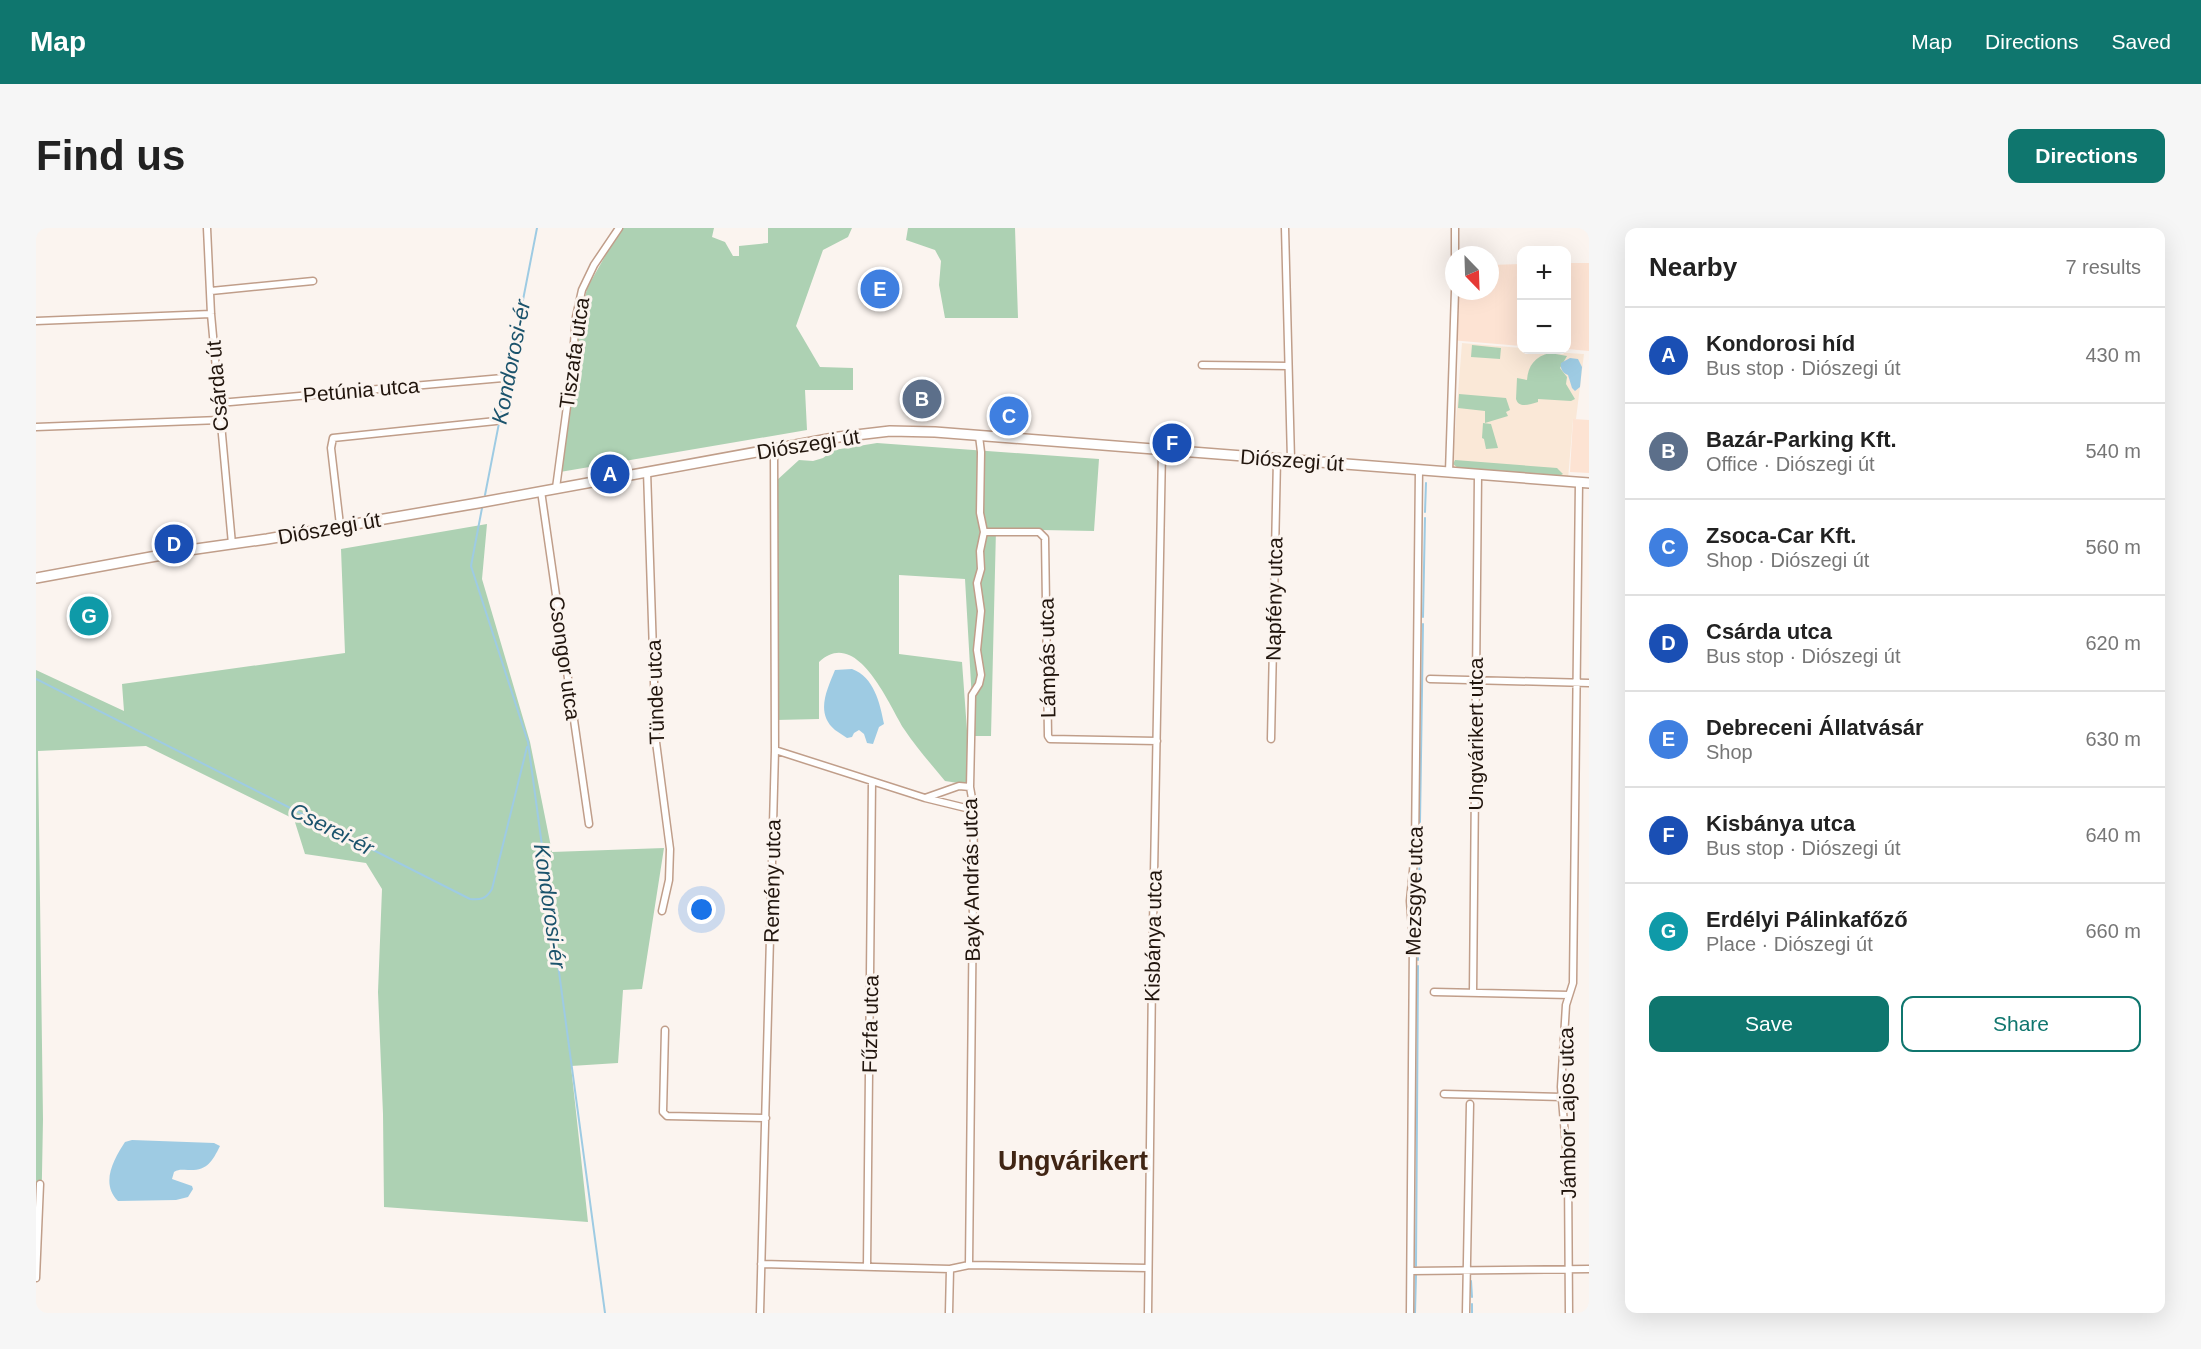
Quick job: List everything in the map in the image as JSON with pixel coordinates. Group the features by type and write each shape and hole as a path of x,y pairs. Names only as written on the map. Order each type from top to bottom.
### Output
{"main road":[{"name":"Diószegi út","path":"36,578 839,437 890,431 935,432 1584,483"}],"street":[{"name":"Csárda út","path":"207,228 211,314 232,543"},
{"name":"Tiszafa utca","path":"556,488 572,369 576,317 582,290 594,265 619,228"},
{"path":"1285,228 1291,460"},
{"path":"1455,228 1455,246"},
{"path":"211,291 313,281"},
{"path":"1449,472 1455,300"},
{"path":"36,321 211,314"},
{"path":"1202,365 1288,366"},
{"name":"Petúnia utca","path":"219,403 503,378"},
{"path":"36,427 220,420"},
{"path":"340,525 331,448 333,438 496,421"},
{"name":"Bayk András utca","path":"969,1265 974,810 970,787 972,695 979,684 981,675 977,650 981,611 976,583 981,569 980,550 984,532 980,513 979,436"},
{"name":"Remény utca","path":"760,1313 775,750 774,449"},
{"name":"Kisbánya utca","path":"1148,1313 1162,450"},
{"name":"Napfény utca","path":"1271,739 1278,459"},
{"name":"Mezsgye utca","path":"1410,1313 1413,941 1410,901 1415,851 1419,469"},
{"name":"Tünde utca","path":"647,471 656,742 670,849 669,880 662,911"},
{"name":"Ungvárikert utca","path":"1473,993 1478,475"},
{"name":"Jámbor Lajos utca","path":"1569,1313 1568,1172 1562,1097 1566,1005 1573,983 1576,682 1584,483"},
{"name":"Csongor utca","path":"541,491 589,824"},
{"name":"Lámpás utca","path":"984,532 1038,532 1043,534 1046,542 1048,736 1050,739 1157,741"},
{"path":"1430,679 1589,683"},
{"path":"775,750 925,798 974,810"},
{"name":"Fűzfa utca","path":"867,1267 872,781"},
{"path":"925,798 959,786 970,787"},
{"path":"1434,992 1569,995"},
{"path":"665,1030 663,1112 667,1116 766,1118"},
{"path":"1444,1094 1562,1097"},
{"path":"1466,1313 1470,1104"},
{"path":"36,1278 40,1184"},
{"path":"761,1264 950,1269 969,1265 1148,1268"},
{"path":"949,1313 950,1269"},
{"path":"1411,1270 1589,1269"}],"shaded area":[{"path":"1571,263 1589,263 1589,351 1571,349"},
{"path":"1517,264 1517,346 1450,340 1453,300 1499,300 1499,265"},
{"path":"1462,343 1517,348 1517,354 1584,354 1576,419 1573,419 1568,479 1452,470"},
{"path":"1573,419 1589,420 1589,473 1570,472"}],"green space":[{"path":"621,228 714,228 712,237 725,242 733,256 739,256 739,246 768,243 768,228 852,228 848,237 823,250 796,326 820,367 853,368 853,390 805,390 807,430 560,472 572,361 587,288"},
{"path":"908,228 1015,228 1018,318 945,318 939,285 941,261 935,250 906,240"},
{"path":"1472,345 1501,348 1500,359 1471,357"},
{"path":"1548,354 1567,356 1560,368 1567,377 1566,384 1575,399 1571,401 1538,399 1538,402 1525,405 1517,402 1517,378 1527,380 1533,362"},
{"path":"1459,394 1506,398 1510,410 1506,412 1508,416 1485,423 1485,411 1458,408"},
{"path":"1483,423 1491,424 1498,448 1486,449 1482,438"},
{"path":"877,443 1099,459 1094,531 996,529 991,736 974,736 965,579 899,575 899,654 962,662 971,785 945,781 904,729 870,673 859,661 846,654 833,654 819,662 819,719 776,720 776,481 799,460 813,461 823,458 834,450"},
{"path":"1455,460 1557,468 1563,474 1557,477 1458,468 1453,464"},
{"path":"487,524 482,579 530,742 552,852 664,848 642,989 623,990 618,1063 571,1066 588,1222 384,1207 378,992 382,889 366,863 305,854 294,819 146,746 38,751 43,1119 41,1228 36,1261 36,670 124,711 122,684 345,653 341,549"}],"water":[{"path":"1570,358 1578,359 1582,367 1580,387 1575,391 1568,375 1561,367 1561,363"},
{"path":"852,669 860,673 871,684 880,708 884,724 879,727 873,744 867,743 864,734 859,730 852,737 847,738 835,730 825,716 824,701 835,670"},
{"path":"132,1140 214,1143 220,1146 211,1161 204,1167 174,1172 172,1179 192,1186 193,1189 188,1197 176,1200 118,1201 110,1187 109,1179 113,1163 125,1142"}],"waterway":[{"name":"Kondorosi-ér","path":"485,495 537,228"},
{"path":"1425,512 1426,483"},
{"name":"Kondorosi-ér","path":"482,508 471,566 528,742 605,1313"},
{"path":"1423,617 1425,518"},
{"path":"1420,822 1423,624"},
{"name":"Cserei-ér","path":"36,679 470,899 483,898 492,889 527,747"},
{"path":"1418,960 1420,827"},
{"path":"1416,1266 1418,966"},
{"path":"1415,1313 1416,1275"},
{"path":"1471,1281 1472,1297"},
{"path":"1472,1304 1472,1313"}],"place":[{"name":"Debreceni Állatvásár","path":"880,289"},
{"name":"Bazár-Parking Kft.","path":"922,399"},
{"name":"Zsoca-Car Kft.","path":"1009,416"},
{"name":"Kisbánya utca","path":"1172,443"},
{"name":"Kondorosi híd","path":"610,474"},
{"name":"Csárda utca","path":"174,544"},
{"name":"Erdélyi Pálinkafőző","path":"89,616"}],"district":[{"name":"Ungvárikert","path":"1073,1161"}]}
